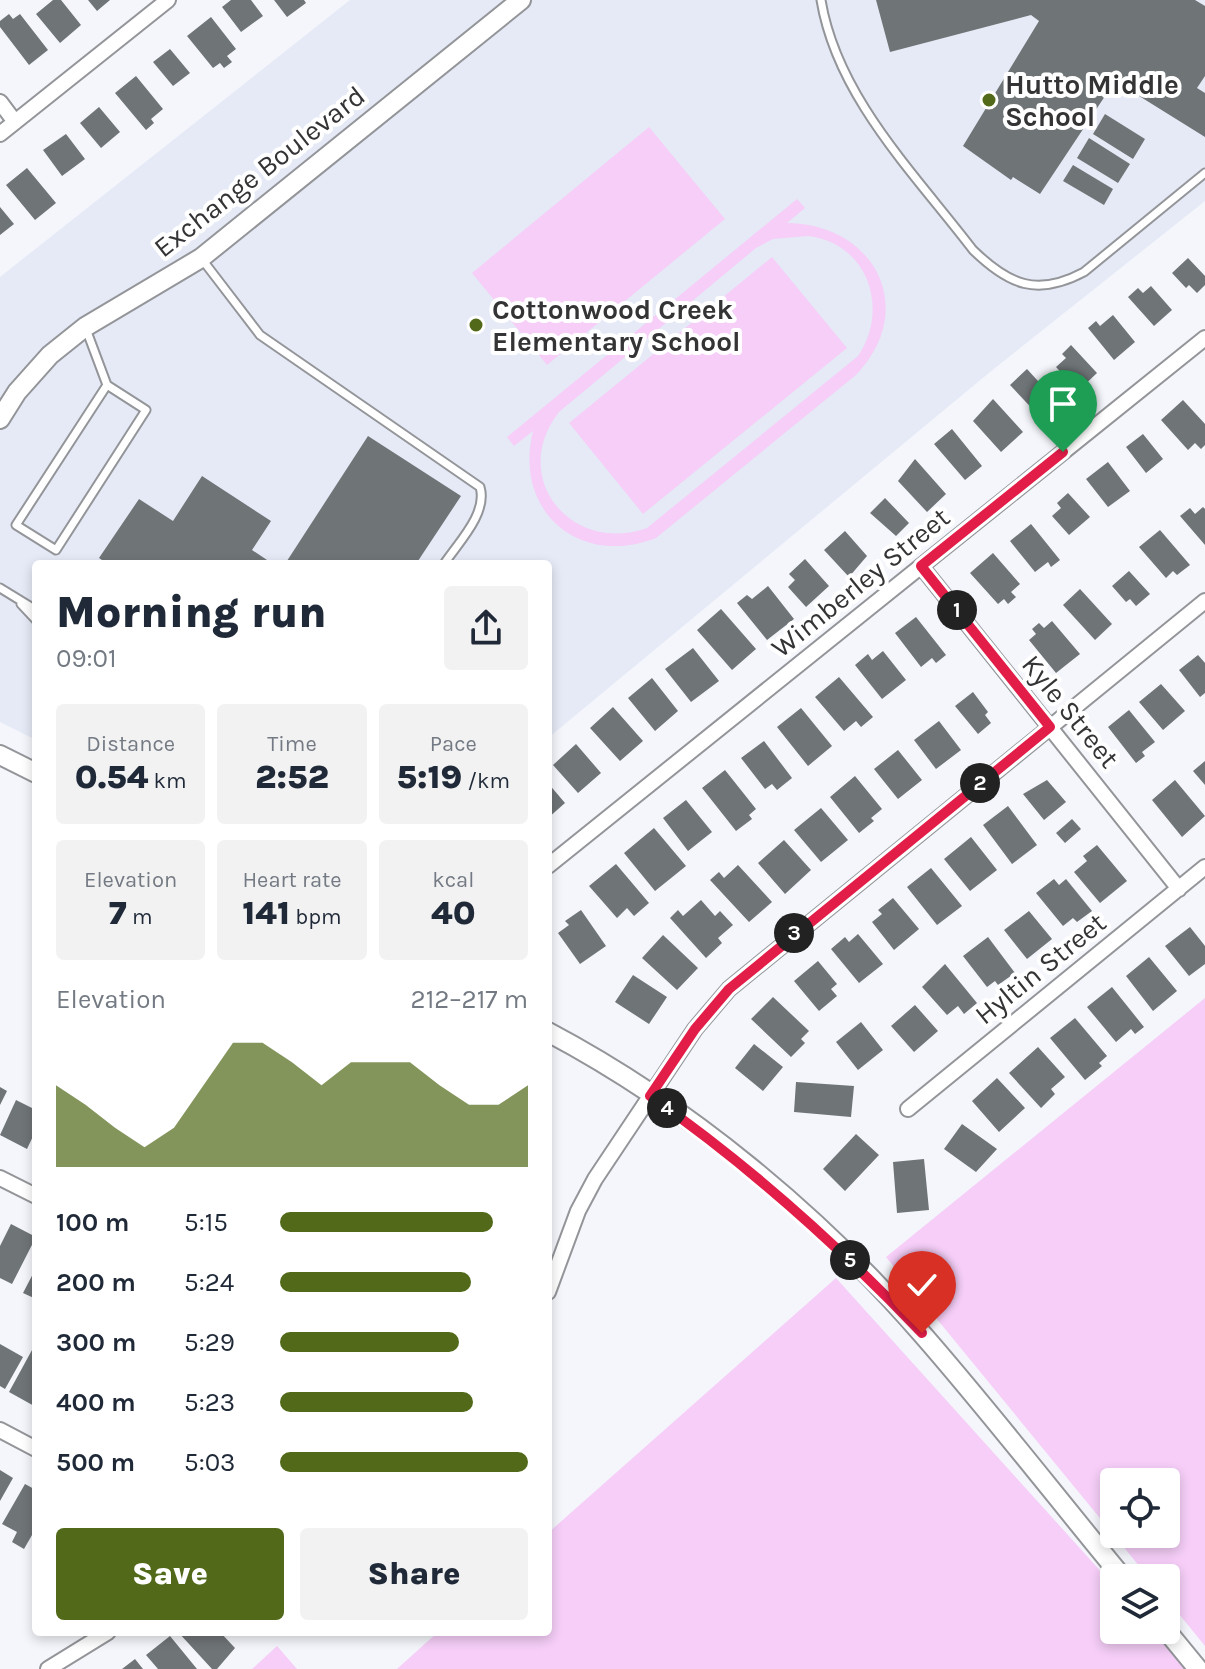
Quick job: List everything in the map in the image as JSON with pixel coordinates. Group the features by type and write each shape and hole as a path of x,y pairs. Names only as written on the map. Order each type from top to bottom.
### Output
{"street":[{"path":"0,134 168,0"},
{"name":"Exchange Boulevard","path":"0,419 17,392 50,355 85,327 201,258 521,0"},
{"path":"0,102 15,122"},
{"name":"Wimberley Street","path":"552,863 1205,338"},
{"name":"Kyle Street","path":"921,566 1179,889"},
{"path":"552,1281 578,1211 695,1029 729,989 1205,601"},
{"path":"0,755 32,771"},
{"name":"Hyltin Street","path":"908,1109 1205,867"},
{"path":"552,1035 650,1096 715,1142 784,1198 862,1271 922,1333 1112,1564"},
{"path":"0,1178 32,1194"},
{"path":"0,1430 32,1447"},
{"path":"48,1669 102,1636"},
{"path":"1177,1644 1198,1669"}],"lane":[{"path":"821,0 837,59 862,105 973,250 994,271 1016,282 1040,287 1062,284 1084,272 1205,173"},
{"path":"201,258 260,335 480,487 483,495 479,512 447,560"},
{"path":"85,327 107,385 146,410 56,550 16,525 107,385"},
{"path":"0,588 32,608"},
{"path":"16,598 32,616"}],"shaded area":[{"name":"Cottonwood Creek Elementary School","path":"350,0 1205,0 1205,201 990,372 552,735 552,560 32,560 32,738 0,722 0,277"},
{"path":"649,127 725,219 547,365 472,273"},
{"path":"797,199 805,208 787,223 818,227 844,238 864,254 878,275 885,298 884,324 875,350 856,375 656,538 628,545 601,545 578,538 558,526 543,508 533,486 529,460 533,431 514,446 507,437","holes":["808,236 829,241 846,251 868,281 872,318 868,338 858,356 647,528 619,533 594,530 572,520 555,504 544,484 541,461 545,437 559,412 756,248 773,239"]},
{"path":"772,257 847,348 643,514 569,423"},
{"path":"1205,998 1205,1646 1180,1615 1180,1564 1138,1564 1124,1548 1180,1548 1180,1468 1100,1468 1100,1518 886,1257"},
{"path":"836,1278 1100,1570 1100,1644 1167,1644 1189,1669 397,1669 434,1636 552,1636 552,1529"},
{"path":"277,1646 297,1669 252,1669"}],"building":[{"path":"53,0 61,0 81,25 60,43 36,14"},
{"path":"88,0 110,0 97,11"},
{"path":"231,0 251,0 263,16 241,32 222,7"},
{"path":"274,0 304,0 306,3 287,17"},
{"path":"876,0 1195,0 1205,6 1205,76 1197,88 1205,93 1205,137 1115,81 1040,194 1013,177 1011,180 963,146 1039,21 1031,15 890,52"},
{"path":"9,14 13,19 20,14 48,50 29,65 0,27 0,21"},
{"path":"211,17 236,49 227,56 232,62 224,68 220,63 213,68 187,36"},
{"path":"170,49 190,73 173,86 153,62"},
{"path":"136,76 163,109 151,119 154,123 146,130 115,93"},
{"path":"99,107 120,132 101,148 80,123"},
{"path":"1105,114 1145,139 1133,159 1093,134"},
{"path":"66,134 85,159 62,176 43,150"},
{"path":"1089,138 1130,164 1118,183 1077,158"},
{"path":"1073,165 1113,189 1104,205 1063,181"},
{"path":"27,168 56,203 35,220 6,185"},
{"path":"0,207 14,224 0,235"},
{"path":"1188,258 1205,276 1205,285 1197,293 1189,285 1186,288 1172,273"},
{"path":"1151,286 1172,310 1154,326 1128,297 1138,288 1143,293"},
{"path":"1113,315 1135,342 1114,360 1088,328 1096,321 1100,326"},
{"path":"1071,345 1097,373 1078,391 1056,367 1066,358 1062,354"},
{"path":"1027,369 1058,403 1042,419 1010,385"},
{"path":"993,399 1023,432 1001,452 973,421"},
{"path":"1183,400 1205,424 1205,445 1201,449 1195,443 1188,450 1161,420"},
{"path":"952,429 982,466 965,480 934,444"},
{"path":"1143,434 1163,459 1146,473 1126,447"},
{"path":"368,436 461,496 419,560 288,560"},
{"path":"915,459 946,494 927,512 898,481"},
{"path":"1108,462 1130,491 1108,507 1086,479"},
{"path":"202,476 271,521 252,550 267,560 99,558 139,499 173,521"},
{"path":"1068,493 1090,517 1069,535 1052,516 1061,508 1057,503"},
{"path":"885,498 909,523 896,536 870,513"},
{"path":"1203,507 1205,545 1180,516 1190,508 1195,514"},
{"path":"1031,524 1060,560 1051,567 1048,562 1035,572 1010,541"},
{"path":"1160,530 1190,565 1177,575 1173,571 1166,578 1139,547"},
{"path":"845,531 867,556 849,577 824,550"},
{"path":"993,553 1020,584 1011,592 1016,597 1008,604 1004,599 998,604 970,573"},
{"path":"805,559 829,586 806,607 788,587 795,580 789,574"},
{"path":"1129,571 1150,594 1136,606 1130,599 1126,602 1112,586"},
{"path":"768,586 794,619 767,640 737,603 747,595 752,599"},
{"path":"1080,589 1112,624 1095,640 1063,605"},
{"path":"721,609 756,649 732,670 697,630"},
{"path":"916,617 946,655 936,663 932,658 921,667 895,633"},
{"path":"1052,621 1080,654 1056,673 1029,640 1036,634 1032,629 1039,623 1044,628"},
{"path":"693,648 719,681 691,702 665,669"},
{"path":"883,651 906,680 882,699 855,665 868,654 872,660"},
{"path":"1198,655 1205,663 1205,693 1200,697 1179,670"},
{"path":"839,677 873,717 861,727 856,721 844,731 815,697"},
{"path":"652,678 678,711 655,731 628,698"},
{"path":"1161,684 1185,711 1163,730 1139,702"},
{"path":"973,692 988,712 985,715 991,723 978,734 955,706"},
{"path":"613,707 643,741 620,761 590,728"},
{"path":"801,708 832,746 808,766 777,727"},
{"path":"1129,710 1155,742 1142,752 1145,756 1136,763 1108,727"},
{"path":"939,721 961,750 936,769 914,740"},
{"path":"764,741 792,778 777,790 772,784 765,789 741,758"},
{"path":"576,744 601,773 578,793 553,765"},
{"path":"898,750 922,780 898,799 874,769"},
{"path":"1205,761 1205,785 1193,771"},
{"path":"725,770 756,809 749,815 752,819 736,831 702,788"},
{"path":"855,776 882,809 871,818 874,821 859,833 830,797"},
{"path":"1047,780 1066,802 1044,820 1023,794"},
{"path":"1175,780 1205,816 1182,837 1152,800"},
{"path":"552,788 565,803 552,814"},
{"path":"686,800 712,832 688,851 663,818"},
{"path":"1008,806 1037,845 1012,864 983,825"},
{"path":"821,808 848,840 821,862 794,830"},
{"path":"1072,819 1081,829 1065,843 1056,833"},
{"path":"654,828 686,866 655,891 624,853"},
{"path":"971,837 997,870 970,891 944,859"},
{"path":"784,840 811,870 785,894 758,863"},
{"path":"1097,845 1127,881 1100,903 1074,872 1087,861 1083,856"},
{"path":"616,864 649,903 634,916 627,908 617,918 589,886"},
{"path":"738,865 772,902 749,922 710,880 719,872 724,878"},
{"path":"931,868 962,906 937,925 907,887"},
{"path":"1054,879 1059,885 1066,879 1092,911 1077,922 1073,918 1063,926 1036,893"},
{"path":"893,898 919,929 894,950 872,922 882,914 878,910"},
{"path":"701,900 715,916 720,911 733,925 718,938 722,943 706,958 670,918 678,910 683,916"},
{"path":"581,910 606,946 580,964 558,933 569,925 565,921"},
{"path":"1029,911 1052,939 1027,959 1004,930"},
{"path":"1190,927 1205,946 1205,964 1189,976 1165,946"},
{"path":"858,934 883,964 859,983 831,949 845,937 849,942"},
{"path":"663,935 698,968 677,990 642,958"},
{"path":"988,937 1015,973 998,985 995,981 987,987 963,956"},
{"path":"1149,957 1177,991 1153,1011 1126,976"},
{"path":"818,961 837,984 831,989 837,996 819,1011 794,981"},
{"path":"945,964 977,1003 964,1014 958,1006 947,1015 922,987"},
{"path":"633,975 667,997 649,1024 615,1002"},
{"path":"1112,987 1144,1027 1135,1034 1131,1029 1116,1042 1087,1007"},
{"path":"773,997 809,1031 801,1039 805,1043 791,1057 751,1019"},
{"path":"915,1005 938,1031 914,1052 891,1026"},
{"path":"1075,1018 1107,1056 1099,1063 1102,1066 1085,1080 1050,1038"},
{"path":"861,1022 883,1050 858,1070 836,1042"},
{"path":"754,1044 783,1067 763,1091 735,1068"},
{"path":"1038,1047 1065,1077 1051,1089 1055,1094 1041,1108 1009,1073"},
{"path":"997,1078 1025,1108 999,1132 972,1101"},
{"path":"796,1082 854,1086 851,1117 794,1112"},
{"path":"0,1087 7,1091 0,1105"},
{"path":"16,1100 32,1108 32,1138 27,1149 0,1135"},
{"path":"962,1124 997,1149 976,1172 944,1149"},
{"path":"856,1134 879,1155 845,1191 823,1169"},
{"path":"924,1159 929,1210 897,1213 893,1162"},
{"path":"11,1224 32,1235 32,1245 12,1284 0,1278 0,1246"},
{"path":"32,1276 32,1297 23,1293"},
{"path":"0,1344 23,1357 5,1389 0,1386"},
{"path":"32,1350 32,1405 9,1392"},
{"path":"0,1470 13,1478 0,1501"},
{"path":"25,1484 32,1488 32,1535 24,1549 12,1542 17,1532 2,1524"},
{"path":"170,1636 197,1669 158,1669 146,1655"},
{"path":"182,1636 224,1636 235,1648 217,1669 212,1669"},
{"path":"135,1659 143,1669 122,1669"}],"place":[{"name":"Hutto Middle School","path":"989,100"},
{"name":"Cottonwood Creek Elementary School","path":"476,325"}],"route":[{"path":"922,1333 784,1198 715,1142 650,1096 695,1029 729,989 1050,727 921,566 1063,452"}]}
